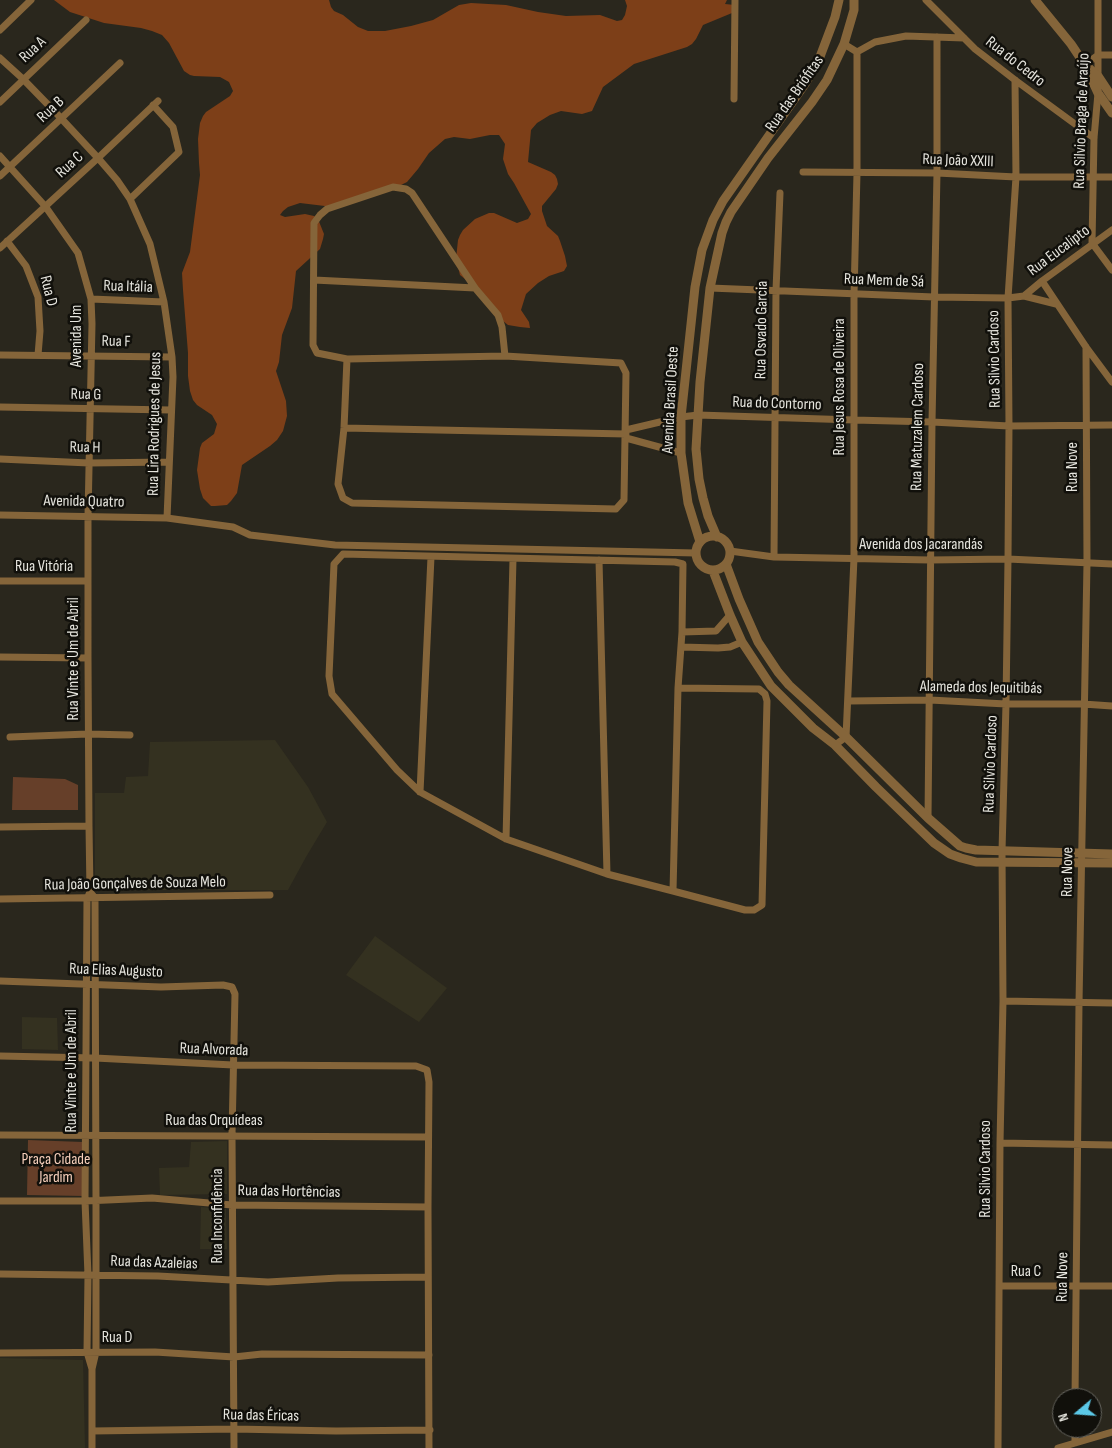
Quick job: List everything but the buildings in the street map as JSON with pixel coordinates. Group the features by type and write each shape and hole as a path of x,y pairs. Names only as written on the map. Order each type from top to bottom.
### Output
{"street":[{"path":"0,30 31,0"},
{"path":"734,99 735,0"},
{"name":"Rua das Briófitas","path":"695,287 702,250 713,220 723,201 760,150 817,64 828,38 839,0"},
{"name":"Rua das Briófitas","path":"710,288 726,222 768,158 812,102 831,72 844,44 854,10 854,0"},
{"name":"Rua do Cedro","path":"926,0 975,49 1094,138"},
{"path":"1035,0 1063,33 1085,65 1098,93 1112,113"},
{"name":"Rua Silvio Braga de Araújo","path":"1092,243 1094,138 1098,93 1098,0"},
{"name":"Rua A","path":"0,102 86,20"},
{"path":"844,44 857,52 875,42 897,37 964,38"},
{"name":"Rua Matuzalem Cardoso","path":"928,818 930,560 937,173 937,37"},
{"name":"Rua Jesus Rosa de Oliveira","path":"846,737 854,558 854,294 857,52"},
{"path":"1085,65 1098,55 1112,55"},
{"name":"Rua Lira Rodrigues de Jesus","path":"0,58 23,79 117,180 130,199 150,244 164,302 172,357 173,377 167,518"},
{"name":"Rua B","path":"0,176 120,63"},
{"path":"817,64 831,72"},
{"path":"1085,65 1098,76 1112,97"},
{"name":"Rua Silvio Cardoso","path":"998,1448 1003,1001 1002,852 1008,559 1008,298 1016,177 1015,80"},
{"name":"Rua C","path":"0,248 156,103 173,127 179,152 130,199"},
{"name":"Avenida Um","path":"0,156 45,206 78,253 91,299 88,516"},
{"name":"Rua João XXIII","path":"803,172 937,173 1016,177 1112,177"},
{"path":"346,359 344,428 338,484 343,498 352,503 616,509 624,500 626,373 621,363 505,356 346,359 317,354 313,345 314,223 327,209 392,187 406,189 412,193 475,288 498,315 502,327 505,356"},
{"name":"Rua Osvado Garcia","path":"774,557 776,290 780,193"},
{"name":"Rua Eucalipto","path":"1024,296 1092,243 1112,230"},
{"name":"Rua D","path":"7,241 26,266 38,297 40,331 38,355"},
{"path":"1092,243 1112,270"},
{"path":"314,280 475,288"},
{"path":"1042,281 1056,304 1112,382"},
{"name":"Avenida Brasil Oeste","path":"695,287 682,417 681,453 688,502 700,542"},
{"name":"Avenida Brasil Oeste","path":"710,288 700,382 696,449 699,479 708,516 717,537"},
{"name":"Rua Mem de Sá","path":"710,288 934,297 1008,298 1024,296 1056,304"},
{"name":"Rua Itália","path":"91,299 164,302"},
{"name":"Rua Nove","path":"1075,1388 1079,1003 1087,564 1086,347"},
{"name":"Rua F","path":"0,355 172,357"},
{"name":"Rua G","path":"0,407 171,410"},
{"name":"Rua do Contorno","path":"626,434 698,414 1009,426 1112,425"},
{"path":"344,428 626,434 681,453"},
{"name":"Rua H","path":"0,459 89,463 169,462"},
{"name":"Avenida Quatro","path":"0,515 167,518 233,527 250,535 335,545 696,553"},
{"name":"Rua Vinte e Um de Abril","path":"88,516 88,826 94,984 96,1135 96,1352 92,1369 92,1448"},
{"path":"708,537 717,537 726,542 730,556 726,564 713,571 699,564 696,553 700,542 708,537"},
{"name":"Avenida dos Jacarandás","path":"730,551 774,557 930,560 1008,559 1112,564"},
{"path":"672,891 678,688 682,632 683,564 675,562 344,554 334,564 329,676 332,694 397,770 420,792 506,839 607,874 672,891 745,910 754,910 762,906 767,701 765,694 760,689 678,688"},
{"path":"420,792 432,557"},
{"path":"506,839 513,558"},
{"path":"599,560 607,874"},
{"path":"726,564 738,599 758,642 778,672 789,685 846,737 953,841 966,848 1082,858 1112,863"},
{"path":"713,571 744,645 771,686 813,728 835,745 934,843 950,854 976,862 1002,863 1082,858 1112,854"},
{"name":"Rua Vitória","path":"0,581 88,580"},
{"path":"682,632 716,631 730,615"},
{"path":"680,647 718,648 758,642"},
{"path":"0,657 88,658"},
{"name":"Alameda dos Jequitibás","path":"849,701 930,700 1112,706"},
{"path":"10,737 88,734 130,735"},
{"path":"835,745 846,737"},
{"path":"0,827 88,826"},
{"name":"Rua João Gonçalves de Souza Melo","path":"0,899 91,896 270,895"},
{"name":"Rua Vinte e Um de Abril","path":"91,896 86,984 85,1201 88,1275 87,1352 92,1369"},
{"name":"Rua Elias Augusto","path":"0,981 161,987 231,986"},
{"name":"Rua Inconfidência","path":"231,986 235,994 232,1135 234,1448"},
{"path":"1003,1001 1112,1003"},
{"name":"Rua Alvorada","path":"0,1056 95,1058 233,1066 416,1066 427,1070 429,1082 428,1137"},
{"name":"Rua das Orquídeas","path":"0,1135 428,1137"},
{"path":"428,1137 429,1448"},
{"path":"1000,1143 1112,1145"},
{"name":"Rua das Hortências","path":"0,1201 85,1201 152,1198 232,1205 428,1207"},
{"name":"Rua das Azaleias","path":"0,1274 158,1276 268,1282 338,1278 428,1277"},
{"name":"Rua C","path":"1000,1286 1112,1286"},
{"name":"Rua D","path":"0,1353 155,1352 234,1357 262,1354 429,1355"},
{"name":"Rua das Éricas","path":"92,1432 234,1429 430,1430"},
{"path":"1058,1448 1112,1432"},
{"path":"1075,1438 1075,1443"}],"shaded area":[{"path":"54,0 329,0 334,11 343,15 358,27 368,31 385,31 411,26 433,20 459,5 471,3 506,5 566,16 600,15 617,21 622,20 625,15 627,6 625,0 727,0 725,4 735,5 732,13 703,25 696,39 687,47 634,64 603,87 592,111 582,114 561,111 537,123 531,130 528,162 551,172 557,179 556,189 542,206 542,211 547,226 558,236 567,266 564,271 549,276 526,294 521,310 529,322 530,328 508,325 503,321 460,275 456,259 460,235 475,219 489,213 494,213 517,223 528,219 531,214 508,174 503,159 505,144 499,135 470,139 454,137 445,139 429,153 407,182 401,185 333,207 300,203 283,211 280,215 285,217 305,214 314,216 318,219 324,234 320,249 296,271 292,308 282,335 276,371 286,401 287,416 283,431 277,440 242,465 237,493 231,501 227,505 211,506 203,498 197,470 202,443 214,434 217,424 212,415 197,405 190,391 182,273 190,252 200,175 198,139 200,123 206,112 230,96 233,91 229,82 220,77 194,76 184,71 169,43 162,35 141,28 104,23 70,12"},
{"path":"275,740 308,787 327,822 288,890 95,890 95,793 124,793 126,777 148,776 150,742"},
{"path":"375,936 447,988 419,1022 346,975"},
{"path":"22,1017 57,1018 58,1050 22,1049"},
{"path":"227,1141 227,1194 160,1195 159,1168 189,1167 191,1142"},
{"path":"201,1207 226,1209 227,1249 200,1249"},
{"path":"0,1358 83,1360 85,1448 0,1448"}],"green space":[{"path":"13,777 65,779 78,785 78,810 12,810"},
{"name":"Praça Cidade Jardim","path":"28,1140 83,1142 85,1196 27,1195"}]}
